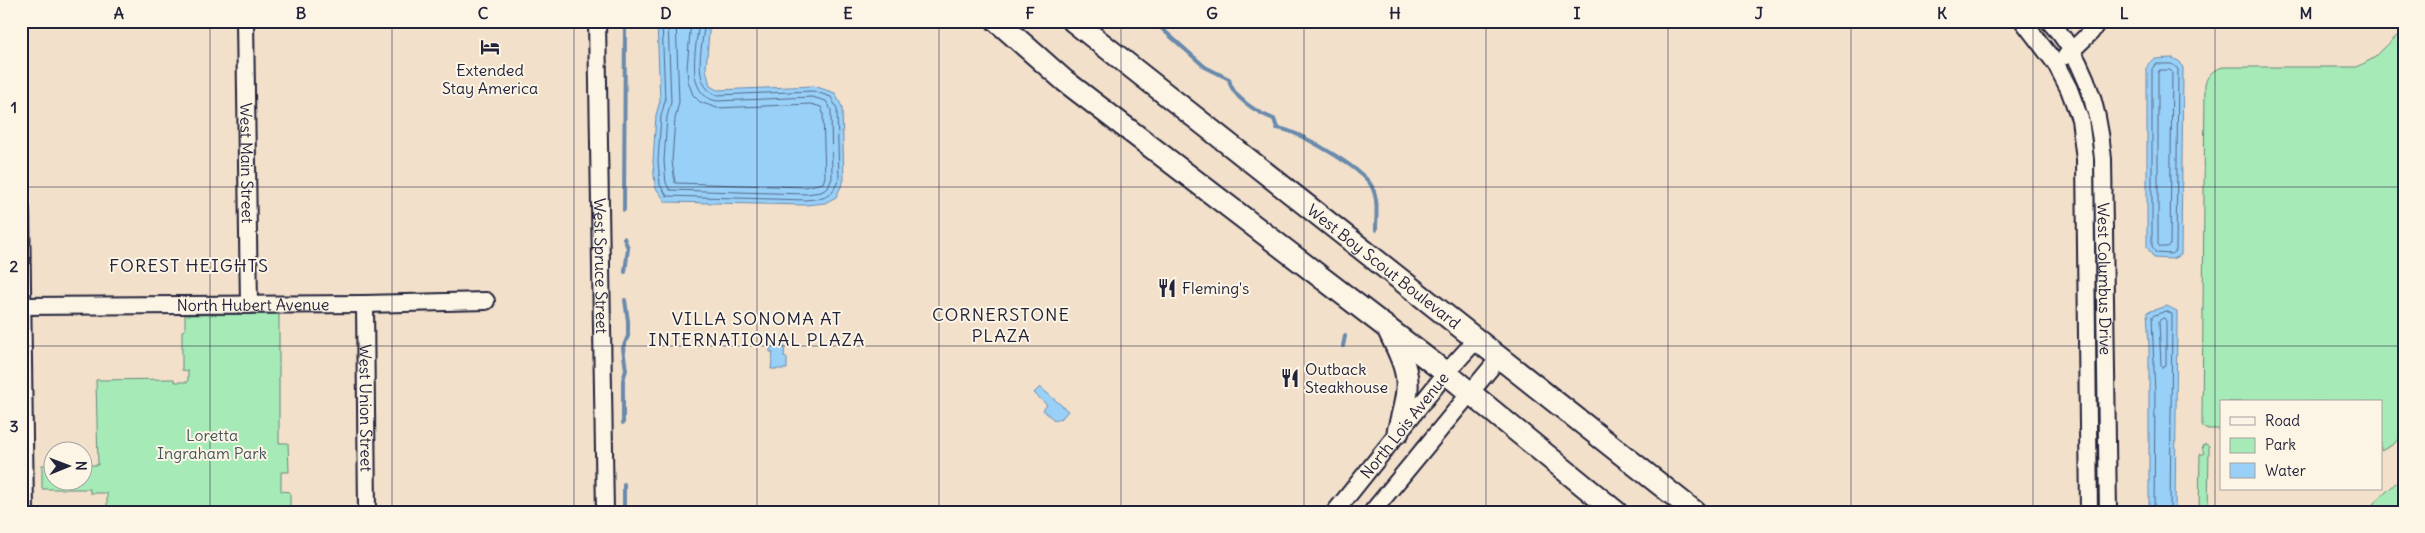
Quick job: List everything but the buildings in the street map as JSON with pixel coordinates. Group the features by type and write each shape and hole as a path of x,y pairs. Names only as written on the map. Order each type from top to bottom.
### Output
{"main road":[{"path":"996,21 1065,81 1446,373 1616,512"},
{"name":"West Boy Scout Boulevard","path":"1073,21 1695,512"},
{"path":"1386,327 1404,363 1408,376 1406,401 1398,432"}],"street":[{"name":"West Main Street","path":"245,21 249,305"},
{"name":"West Spruce Street","path":"597,21 604,512"},
{"name":"West Columbus Drive","path":"2023,21 2056,64 2080,120 2085,159 2089,512"},
{"name":"West Columbus Drive","path":"2049,21 2074,51 2089,87 2101,129 2104,159 2108,512"},
{"path":"2056,64 2074,51 2092,32 2098,21"},
{"path":"21,210 25,512"},
{"name":"North Hubert Avenue","path":"22,306 365,304 486,301"},
{"name":"West Union Street","path":"365,304 367,512"},
{"name":"North Lois Avenue","path":"1335,512 1446,373 1476,340"},
{"name":"North Lois Avenue","path":"1372,512 1499,358"}],"green space":[{"path":"2404,29 2404,432 2394,444 2382,450 2382,400 2220,400 2220,429 2205,429 2202,425 2205,84 2209,75 2223,67 2357,67 2374,58"},
{"name":"Loretta Ingraham Park","path":"279,314 279,443 288,443 289,472 281,472 281,491 290,492 290,511 107,512 107,493 90,493 90,490 92,490 92,465 98,465 96,380 174,379 175,382 188,382 188,371 182,370 182,331 185,330 185,315"},
{"path":"2206,444 2209,446 2208,512 2199,512 2200,454 2204,454 2202,446"},
{"path":"2397,482 2404,482 2404,512 2373,512 2373,504"}],"water":[{"path":"657,21 710,21 706,69 710,86 717,90 814,86 835,93 842,107 844,180 836,197 825,203 806,205 666,202 655,187 653,161 656,115 660,101"},
{"path":"2173,58 2180,62 2183,68 2181,255 2172,259 2154,258 2147,247 2147,68 2148,64 2153,60"},
{"path":"2167,306 2177,311 2175,512 2149,512 2149,345 2147,312"},
{"path":"770,341 785,341 784,357 787,358 787,369 771,369 773,352 770,352"},
{"path":"1040,387 1068,411 1062,418 1054,420 1043,410 1047,405 1034,393"}],"waterway":[{"path":"624,210 625,21"},
{"path":"1147,21 1160,27 1205,67 1229,79 1231,86 1240,98 1260,113 1274,119 1277,128 1313,142 1342,160 1365,178 1374,190 1376,230"},
{"path":"624,238 628,248 625,272"},
{"path":"623,423 623,380 626,370 623,348 628,336 625,300"},
{"path":"1343,346 1345,336"},
{"path":"624,484 624,512"}],"place":[{"name":"Extended Stay America","path":"490,47"},
{"name":"Fleming's","path":"1167,288"},
{"name":"Outback Steakhouse","path":"1290,378"}],"district":[{"name":"FOREST HEIGHTS","path":"189,266"},
{"name":"CORNERSTONE PLAZA","path":"1001,325"},
{"name":"VILLA SONOMA AT INTERNATIONAL PLAZA","path":"757,329"}]}
